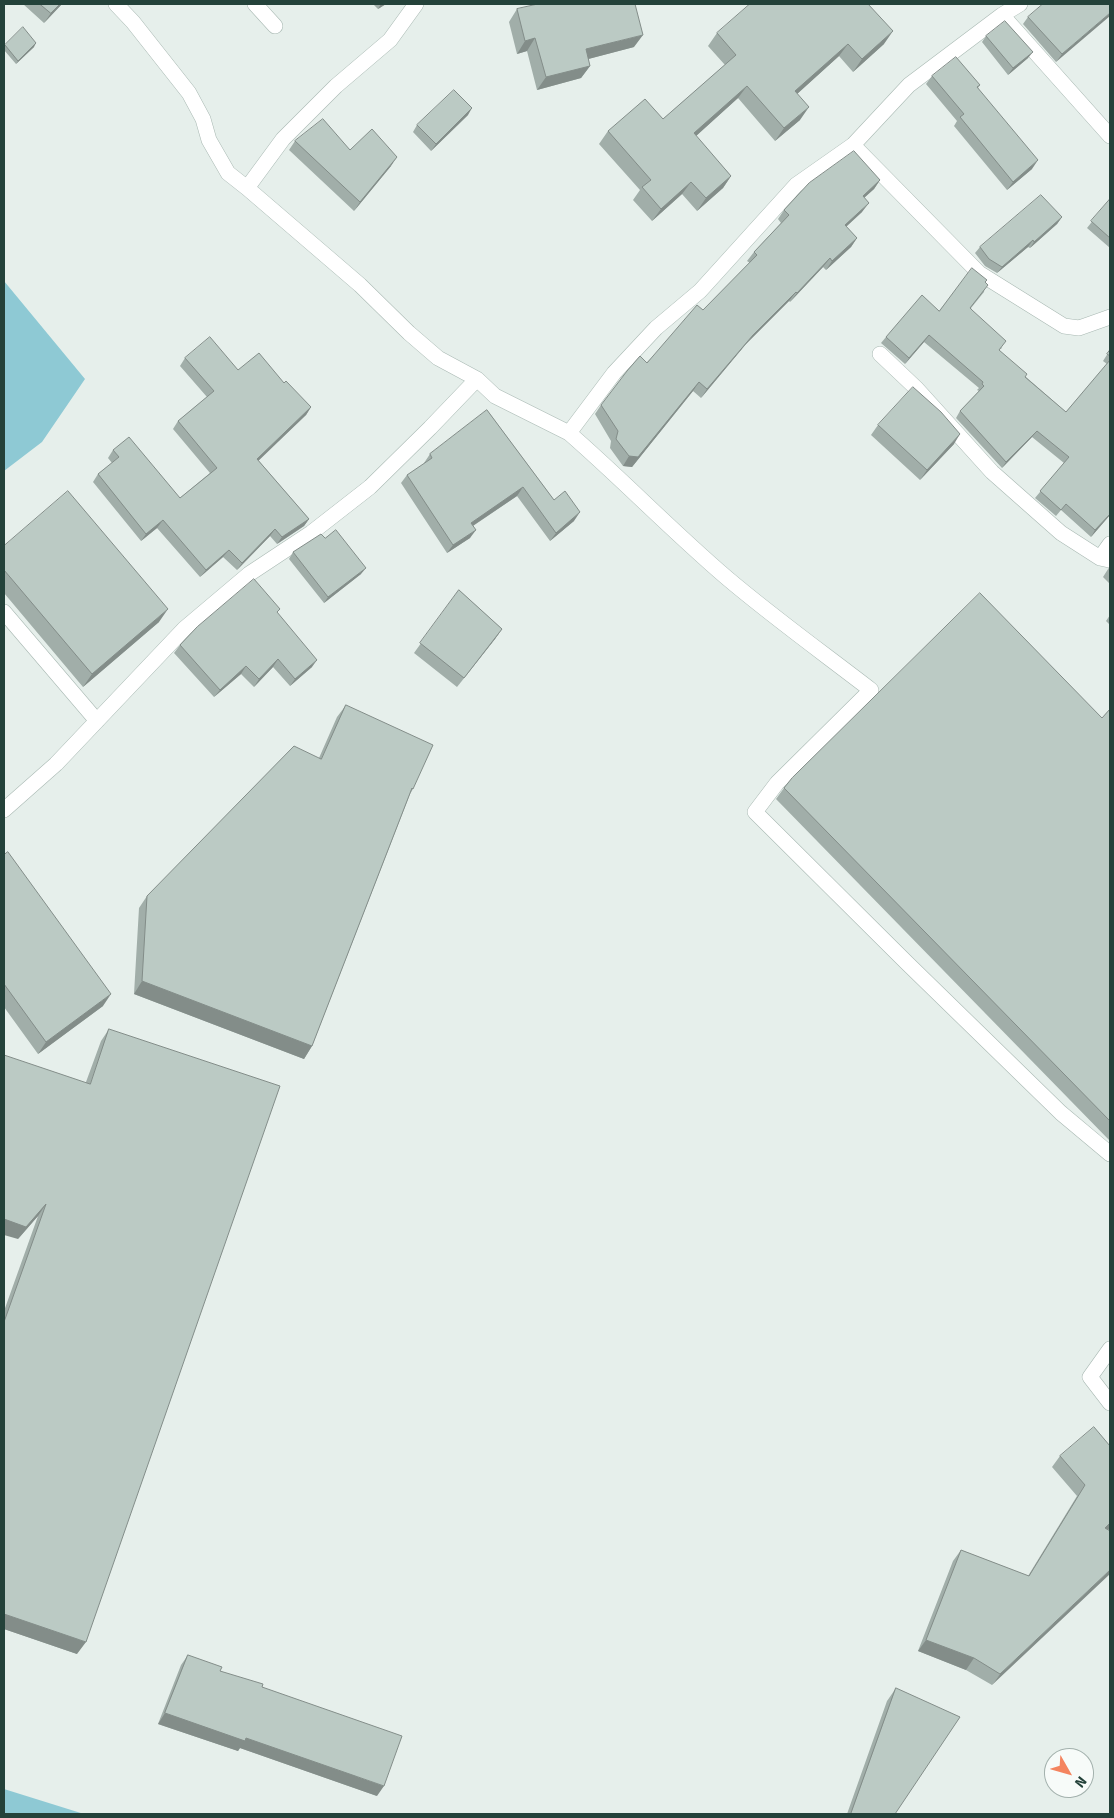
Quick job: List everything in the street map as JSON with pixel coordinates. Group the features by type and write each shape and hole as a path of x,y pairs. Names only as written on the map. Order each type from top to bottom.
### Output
{"street":[{"path":"116,4 133,22 188,93 203,119 209,140 228,173 360,285 438,358 477,379 495,396 569,433 606,464 651,509 728,578 871,690 777,783 755,812 907,964 1040,1092 1110,1154"},
{"path":"255,4 275,26"},
{"path":"247,188 283,139 336,86 390,40 416,4"},
{"path":"569,433 614,373 656,328 700,291 796,185 853,145 909,85 1002,15 1020,4"},
{"path":"1002,15 1110,136"},
{"path":"853,145 978,273 1064,326 1079,328 1110,317"},
{"path":"880,354 917,389 992,472 1061,534 1105,559 1110,544"},
{"path":"4,810 56,764 185,628 249,574 311,534 370,487 477,379"},
{"path":"4,612 97,721"},
{"path":"1110,1349 1090,1377 1110,1403"}],"water":[{"path":"4,281 85,379 42,442 4,471"},
{"path":"4,1789 84,1814 4,1814"}],"building":[{"path":"40,4 60,4 51,13"},
{"path":"538,4 635,4 643,35 586,49 590,66 546,77 535,38 525,41 517,9"},
{"path":"750,4 868,4 893,31 862,59 848,44 795,91 809,107 784,128 747,86 694,133 731,176 706,198 691,182 661,209 642,187 651,180 608,131 645,99 663,119 736,55 717,33"},
{"path":"1043,4 1110,4 1110,13 1062,54 1028,17"},
{"path":"1005,21 1033,52 1013,68 986,36"},
{"path":"23,27 36,43 18,61 5,45"},
{"path":"956,57 980,85 977,87 1038,160 1013,182 960,117 964,114 932,76"},
{"path":"454,90 472,108 436,144 417,125"},
{"path":"323,119 350,150 372,129 397,157 360,202 295,141"},
{"path":"854,151 880,180 863,196 869,203 845,225 857,238 832,261 830,258 753,335 707,389 699,382 638,457 629,456 616,439 618,431 601,405 640,356 647,363 697,305 703,310 757,255 754,252 789,215 784,210 809,183"},
{"path":"1041,195 1062,217 1002,267 989,259 980,247"},
{"path":"1110,199 1110,238 1091,221"},
{"path":"972,268 987,280 985,282 988,285 970,308 1006,341 999,350 1027,374 1025,377 1066,412 1110,360 1110,514 1095,530 1066,504 1061,510 1040,491 1069,457 1037,431 1006,462 960,411 984,386 983,382 929,335 909,358 886,337 922,295 939,311"},
{"path":"210,337 238,370 259,353 284,383 286,381 311,407 257,459 309,519 282,537 275,529 242,563 229,550 206,570 163,520 146,534 98,474 119,457 113,450 129,437 180,498 217,468 178,421 214,391 185,358"},
{"path":"913,387 941,412 960,434 927,470 878,425"},
{"path":"487,410 554,500 565,491 580,512 556,533 523,487 471,523 476,530 453,545 407,475 432,458 430,454"},
{"path":"68,491 168,609 92,674 4,570 4,546"},
{"path":"336,530 366,568 328,597 293,552 321,534 325,538"},
{"path":"254,579 280,609 277,612 317,660 295,679 278,659 259,679 246,666 220,690 180,645 197,627"},
{"path":"459,590 502,629 464,678 420,643"},
{"path":"980,593 1102,718 1110,709 1110,1121 784,788"},
{"path":"346,705 433,745 412,788 312,1046 142,981 147,896 294,746 321,759"},
{"path":"8,852 111,994 46,1042 4,984 4,855"},
{"path":"109,1029 280,1086 86,1642 4,1614 4,1322 46,1204 26,1227 4,1219 4,1055 90,1084"},
{"path":"1094,1427 1110,1446 1110,1523 1105,1528 1110,1531 1110,1570 1000,1674 974,1658 926,1640 961,1550 1029,1576 1085,1485 1060,1456"},
{"path":"188,1655 222,1667 220,1671 263,1684 262,1687 402,1736 384,1786 246,1738 245,1741 165,1713"},
{"path":"896,1688 960,1717 895,1814 851,1814"}]}
